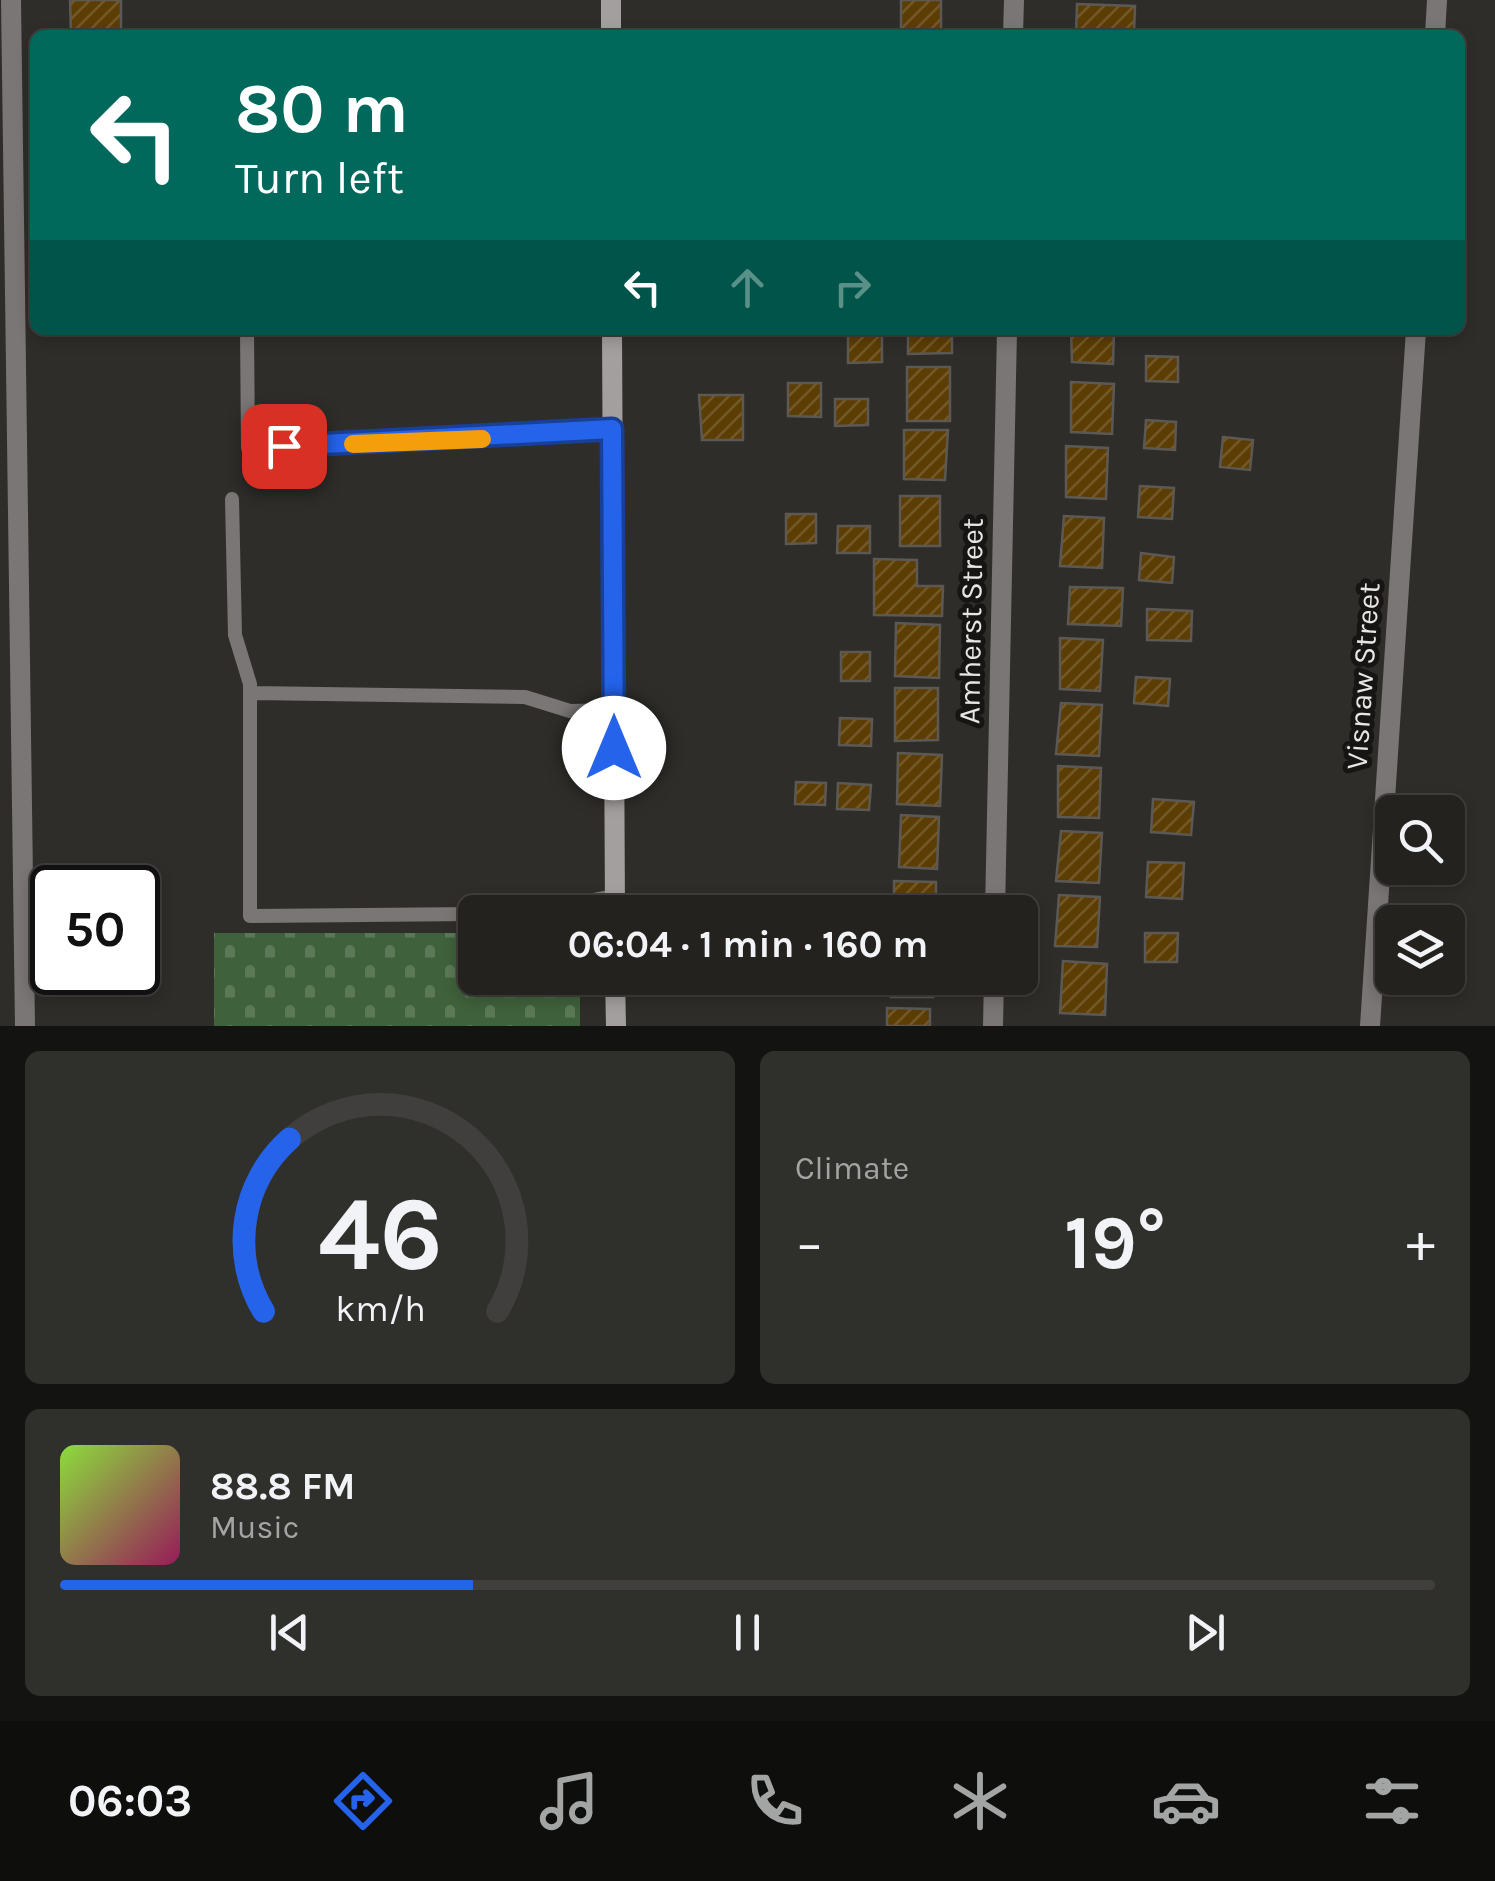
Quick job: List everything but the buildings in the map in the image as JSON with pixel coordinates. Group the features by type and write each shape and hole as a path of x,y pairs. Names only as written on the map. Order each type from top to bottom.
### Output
{"main road":[{"path":"611,0 611,30"},
{"path":"612,335 615,895"},
{"path":"615,995 616,1026"}],"street":[{"path":"11,0 25,1026"},
{"path":"1013,30 1014,0"},
{"path":"1435,30 1437,0"},
{"name":"Amherst Street","path":"995,895 1007,335"},
{"name":"Visnaw Street","path":"1370,1026 1416,335"},
{"path":"992,1026 993,995"}],"lane":[{"path":"247,335 248,448 503,438 612,429"},
{"path":"232,498 234,635 250,693 250,916 458,914"},
{"path":"250,693 526,697 570,711 614,710"}],"green space":[{"path":"214,933 458,933 458,995 580,995 580,1026 214,1026"}],"slow traffic":[{"path":"353,444 482,439"}],"route":[{"path":"284,446 503,438 612,429 614,748"}]}
